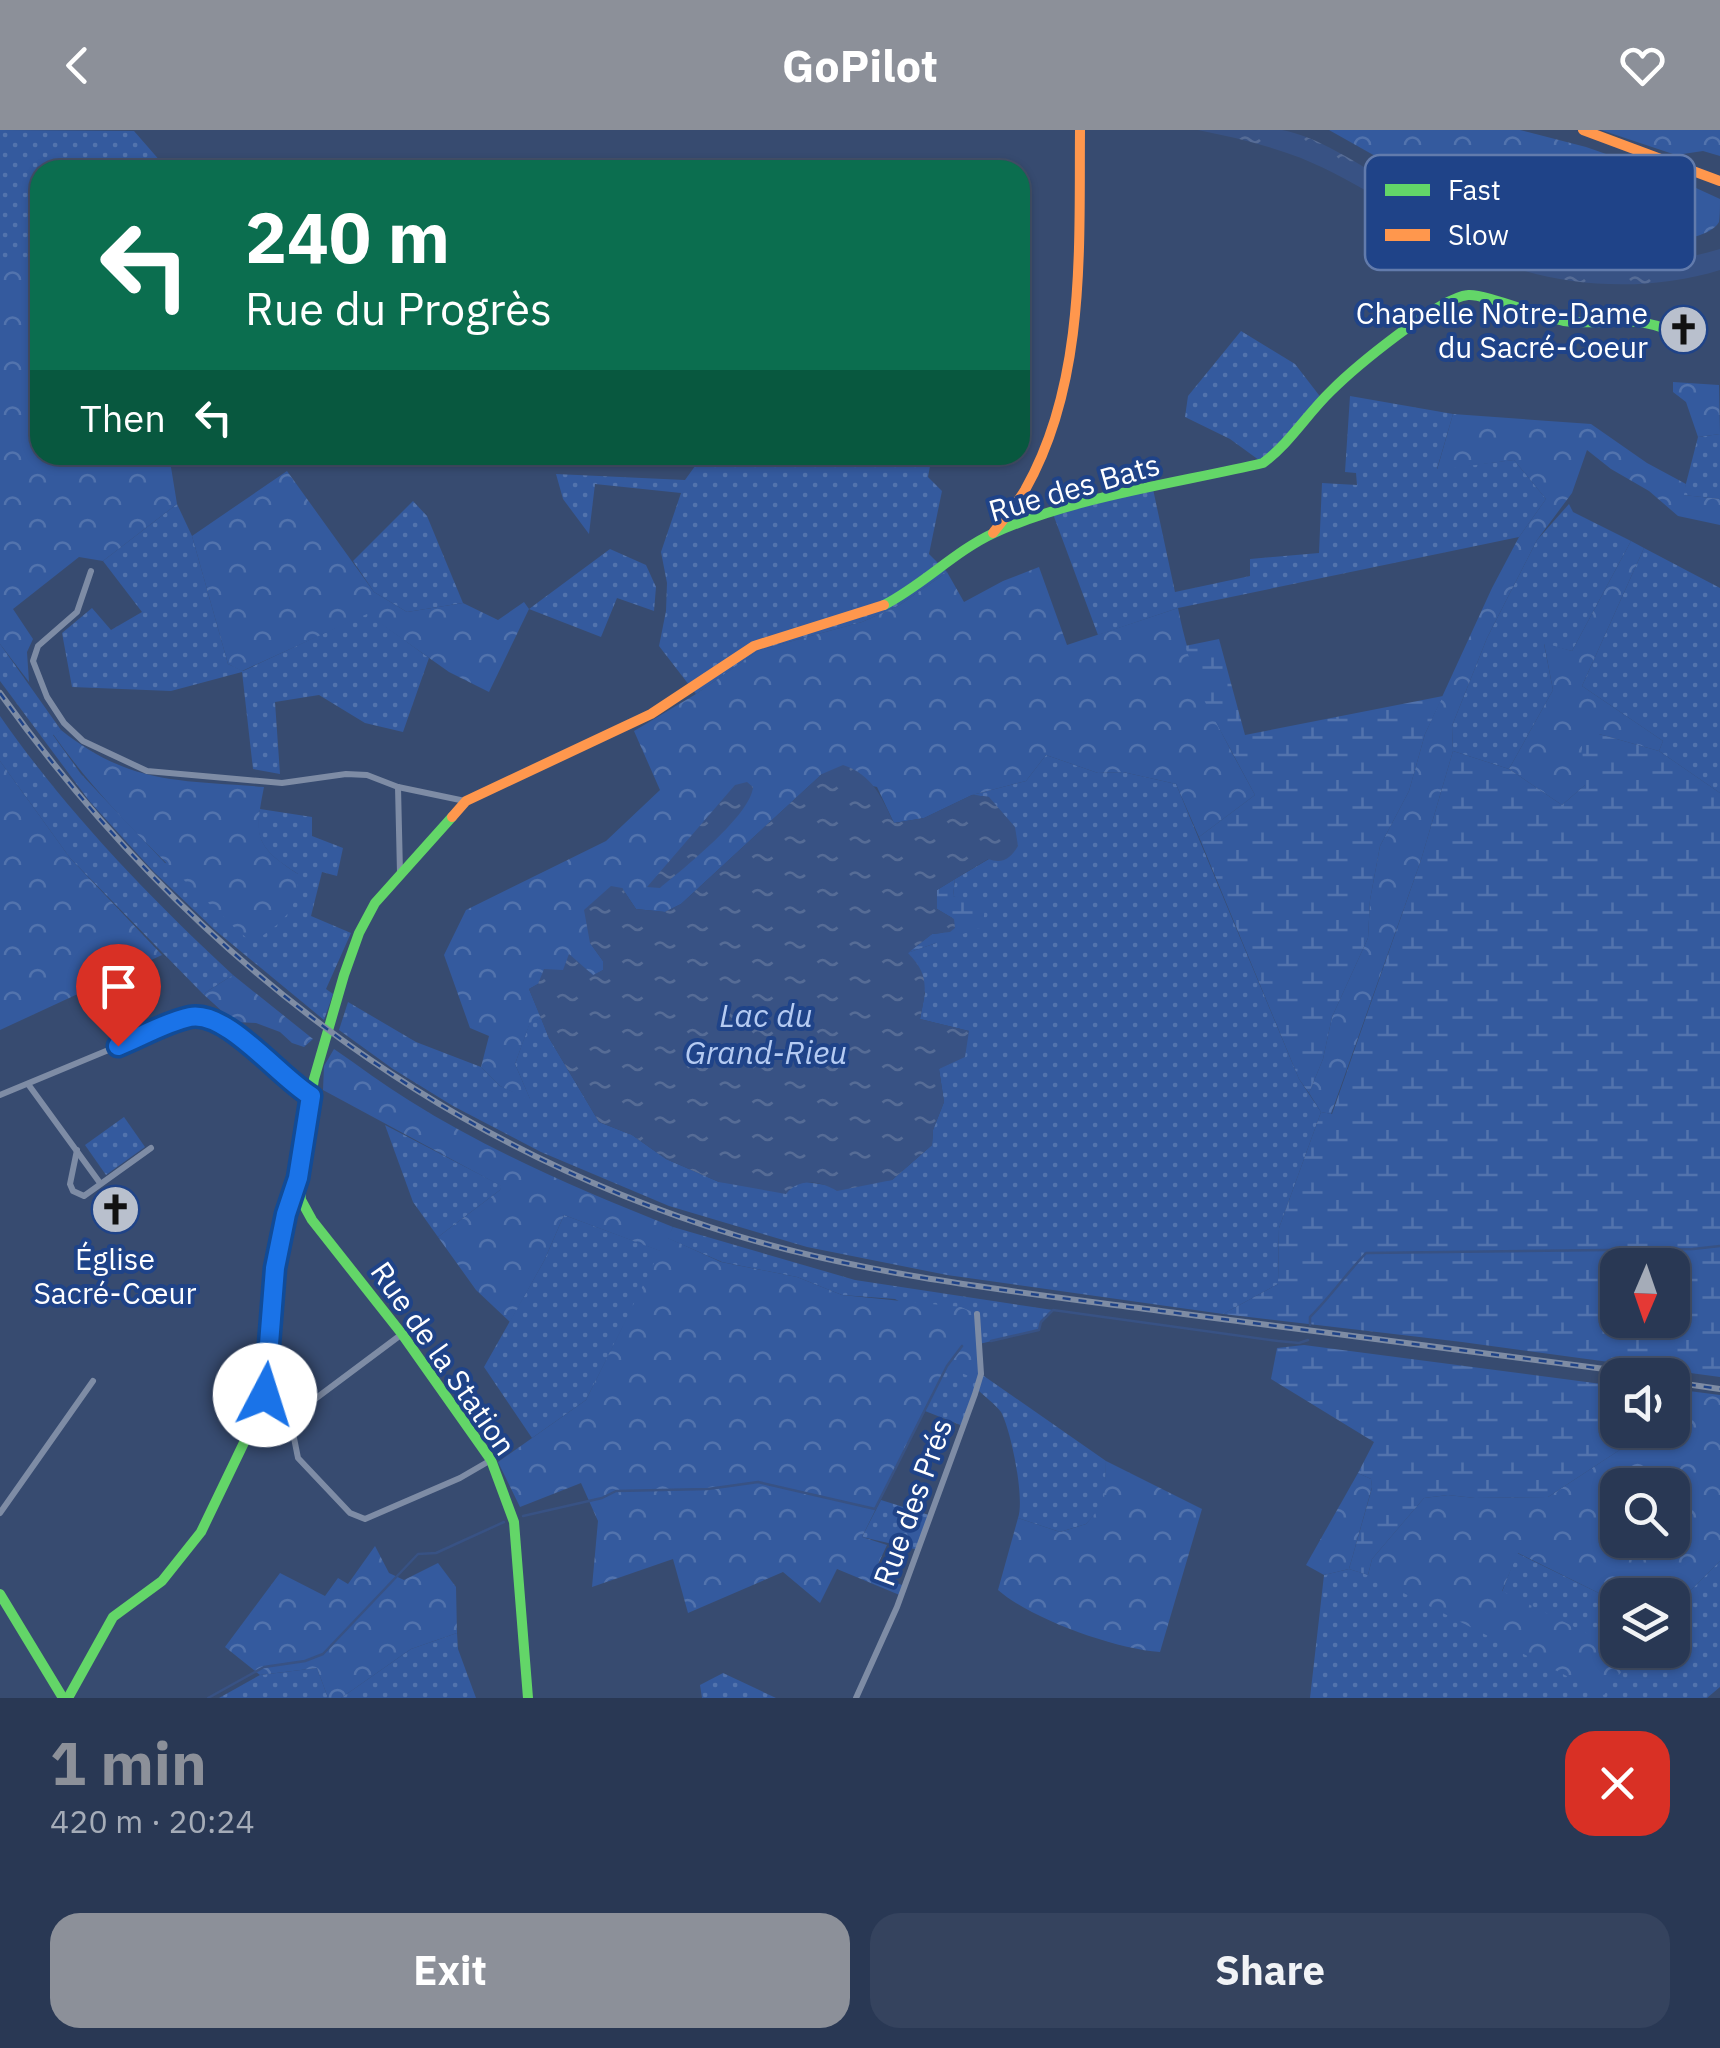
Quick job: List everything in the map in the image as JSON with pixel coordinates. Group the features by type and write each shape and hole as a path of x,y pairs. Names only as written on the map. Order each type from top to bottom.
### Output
{"main road":[{"path":"992,534 1011,514 1027,488 1056,410 1074,318 1080,130"},
{"path":"1583,130 1650,155"},
{"path":"1695,172 1720,181"},
{"name":"Rue des Bats","path":"66,1698 113,1616 162,1581 200,1532 252,1426 265,1395 275,1268 298,1178 311,1096 359,932 375,903 466,801 650,714 754,646 847,620 890,602 992,534 1072,508 1263,463 1276,455 1355,368 1452,298 1464,295 1489,299 1572,322 1664,326 1668,332"},
{"name":"Rue de la Station","path":"298,1178 302,1200 312,1220 402,1334 491,1460 514,1522 528,1698"},
{"path":"0,1594 66,1698"}],"street":[{"path":"91,571 76,612 38,646 33,661 46,697 83,741 147,771 282,783 367,774 398,788 466,801"},
{"path":"398,788 400,873"},
{"path":"0,1095 176,1022 204,1016 229,1028 292,1085 311,1096"},
{"path":"28,1084 100,1183"},
{"path":"77,1150 70,1184 73,1192 84,1196 151,1148"},
{"name":"Rue des Prés","path":"856,1698 897,1607 975,1394 981,1374 976,1314"},
{"path":"402,1334 307,1405 292,1432 298,1458 350,1513 365,1519 460,1478 491,1460"},
{"path":"0,1512 93,1381"}],"green space":[{"path":"0,130 134,131 159,160 30,160 30,259 0,259"},
{"path":"1329,130 1520,130 1609,155 1373,155"},
{"path":"1601,130 1720,130 1720,156 1703,151 1676,155"},
{"path":"1695,188 1720,199 1719,222 1695,237"},
{"path":"0,259 30,259 30,465 171,465 177,504 103,561 79,557 13,609 33,639 27,652 29,682 0,644"},
{"path":"1241,331 1295,364 1322,399 1263,463 1230,439 1185,417 1188,396"},
{"path":"1673,382 1719,385 1720,434 1698,437 1686,402 1673,392"},
{"path":"1350,396 1453,414 1437,469 1514,460 1546,499 1519,537 1178,608 1098,635 1053,514 1153,489 1175,592 1250,576 1250,559 1319,553 1322,483 1357,485 1356,473 1345,472"},
{"path":"1453,414 1591,424 1647,463 1686,484 1684,495 1720,499 1720,525 1678,516 1649,491 1587,450 1572,493 1537,540 1487,638 1452,726 1453,751 1421,860 1331,1114 1321,1112 1309,1093 1323,1059 1332,1017 1368,938 1380,846 1409,791 1425,734 1492,588 1519,537 1546,499 1514,460 1437,470"},
{"path":"1720,434 1720,499 1683,495 1698,437"},
{"path":"696,465 930,465 928,477 942,491 929,554 947,572 898,606 862,622 759,650 696,694 659,646 667,583 661,552 681,493 595,484 589,534 563,499 556,474 685,480"},
{"path":"287,471 374,592 407,612 463,603 498,620 524,602 529,609 489,692 449,672 367,614 242,671 228,664 192,536"},
{"path":"413,501 427,516 463,603 407,612 374,592 353,561"},
{"path":"177,504 192,536 228,664 243,671 367,613 429,658 403,732 365,723 319,695 275,702 280,774 253,769 242,672 171,691 72,687 62,633 92,608 111,630 142,612 103,561"},
{"path":"1569,504 1573,512 1631,541 1572,651 1544,644 1553,690 1509,769 1453,751 1452,726 1487,638 1537,540"},
{"path":"1631,541 1644,548 1582,686 1663,741 1659,751 1599,734 1585,785 1562,805 1509,769 1553,690 1544,643 1572,651"},
{"path":"1644,548 1720,588 1720,793 1659,751 1663,741 1582,686"},
{"path":"610,549 646,565 656,587 654,611 617,598 601,637 529,609"},
{"path":"1039,567 1067,645 1178,608 1199,682 1255,795 1199,837 1176,784 1123,772 1098,773 1046,755 1026,781 972,795 924,818 894,823 877,787 822,774 681,904 665,912 636,909 622,888 590,943 603,961 603,970 593,976 563,970 529,989 541,1018 530,1023 515,1064 531,1101 500,1086 481,1067 489,1036 470,1028 444,955 466,910 606,841 660,790 634,731 759,650 862,622 898,606 947,572 964,602"},
{"path":"1219,639 1245,735 1443,696 1425,734 1409,791 1380,846 1368,938 1332,1017 1323,1059 1309,1093 1299,1079 1199,837 1255,795 1205,702 1185,646"},
{"path":"0,644 61,730 53,735 81,774 165,863 298,874 266,849 259,832 260,809 312,817 312,836 343,848 337,876 322,872 311,916 351,933 326,989 333,994 324,1020 216,931 154,872 90,802 0,681"},
{"path":"0,716 109,851 233,975 203,994 70,858 0,761"},
{"path":"61,730 86,748 133,770 181,780 264,787 259,818 261,839 273,856 298,874 295,898 286,915 252,943 122,818 53,734"},
{"path":"1599,734 1659,751 1720,793 1720,1377 1690,1373 1690,1358 1600,1361 1223,1314 1278,1284 1279,1228 1321,1112 1332,1114 1421,860 1453,751 1509,769 1562,805 1585,785 1581,735"},
{"path":"1046,755 1098,773 1123,772 1176,784 1299,1079 1321,1112 1279,1228 1278,1284 1223,1314 947,1275 807,1247 669,1206 541,1152 453,1106 339,1030 348,1002 416,1042 481,1067 500,1086 530,1099 515,1064 530,1022 541,1018 599,1122 632,1135 666,1159 719,1182 826,1185 892,1180 932,1145 933,1130 944,1102 939,1069 969,1031 920,1019 925,993 907,953 936,943 963,900 953,896 955,879 989,859 989,797 972,795 1026,781"},
{"path":"0,761 70,858 162,955 0,1030"},
{"path":"955,879 953,896 985,904 983,927 907,953 932,934 950,932 954,919 937,909 937,890"},
{"path":"233,975 313,1039 304,1047 256,1023 234,1022 203,994"},
{"path":"334,1049 400,1095 473,1138 673,1227 668,1238 721,1262 797,1277 842,1295 961,1307 977,1314 979,1380 946,1367 862,1537 887,1545 873,1575 905,1586 902,1596 837,1569 820,1603 783,1572 688,1613 673,1559 592,1587 598,1521 581,1483 520,1507 498,1462 586,1400 660,1251 564,1215 510,1322 476,1290 438,1237 501,1186 323,1090 324,1066"},
{"path":"124,1117 145,1147 106,1175 85,1145"},
{"path":"385,1125 502,1186 500,1190 438,1237 413,1202"},
{"path":"564,1215 661,1251 586,1400 532,1438 484,1367 544,1261"},
{"path":"673,1227 855,1280 1053,1310 1039,1330 979,1344 895,1299 842,1295 797,1277 722,1262 667,1238"},
{"path":"1304,1345 1600,1384 1600,1448 1623,1448 1548,1497 1424,1498 1372,1559 1368,1575 1349,1569 1372,1488 1371,1479 1358,1473 1374,1442 1271,1379 1277,1348"},
{"path":"947,1366 981,1374 1106,1461 1105,1503 1086,1524 1060,1532 1018,1518 1016,1465 999,1409 977,1389 963,1426 925,1411"},
{"path":"1690,1391 1720,1395 1720,1561 1690,1591 1690,1578 1600,1578 1600,1594 1518,1553 1502,1591 1600,1640 1600,1668 1624,1668 1604,1695 1368,1575 1372,1559 1424,1498 1548,1497 1623,1448 1690,1448"},
{"path":"1106,1461 1202,1509 1160,1652 1074,1631 1031,1612 998,1590 1018,1518 1060,1532 1086,1524 1104,1503"},
{"path":"1358,1473 1371,1479 1372,1487 1349,1569 1324,1575 1306,1565"},
{"path":"881,1500 932,1516 919,1550 862,1537"},
{"path":"375,1546 389,1573 404,1580 438,1563 456,1587 457,1633 411,1649 341,1698 328,1698 317,1668 260,1675 225,1647 280,1573 325,1596 338,1578 348,1584"},
{"path":"1517,1553 1600,1594 1600,1641 1502,1592"},
{"path":"1720,1561 1720,1687 1707,1698 1310,1698 1324,1575 1349,1569 1600,1646 1600,1668 1690,1668 1690,1591"},
{"path":"457,1633 458,1649 476,1698 341,1698 411,1649"},
{"path":"317,1668 328,1698 219,1698 260,1675"},
{"path":"723,1673 776,1698 702,1698 700,1685"}],"water":[{"path":"1198,130 1282,130 1309,138 1365,168 1365,190 1301,158"},
{"path":"1720,249 1720,270 1657,283 1592,283 1522,270 1695,270 1695,256"},
{"name":"Lac du Grand-Rieu","path":"843,765 869,781 894,823 924,818 972,795 989,797 1015,827 1018,846 1009,857 1002,861 988,859 937,890 937,909 954,919 955,928 932,934 908,953 923,976 920,1019 969,1031 965,1057 939,1069 944,1102 933,1130 932,1145 892,1180 837,1191 817,1183 804,1183 786,1194 719,1182 666,1159 632,1135 599,1122 549,1038 529,989 538,984 544,969 563,970 569,954 593,975 603,970 603,961 590,943 584,910 611,886 622,888 636,909 665,912 681,904 822,774"},
{"path":"747,782 753,787 749,799 729,826 660,888 647,887 735,785"}],"waterway":[{"path":"1310,1325 1310,1317 1366,1253 1720,1246"},
{"path":"991,1341 1039,1330 1053,1310 1278,1341 1308,1340"},
{"path":"523,1516 602,1498 616,1491 708,1489 758,1482 875,1509 947,1366 962,1346"},
{"path":"208,1698 264,1667 323,1654 418,1554 436,1553 504,1522"}],"railway":[{"path":"0,693 72,786 150,873 234,953 324,1026 419,1092 520,1148 626,1197 738,1236 895,1273 1600,1368"},
{"path":"1690,1385 1720,1389"}],"traffic: fast":[{"path":"884,605 980,540 1025,520 1091,500 1263,463 1358,367 1454,299 1475,295 1564,321 1645,323 1669,331"},
{"path":"68,1698 113,1617 162,1581 201,1532 252,1426 268,1377 275,1268 286,1214 299,1178 314,1079 344,975 375,903 452,817"},
{"path":"299,1181 301,1200 312,1220 402,1334 491,1460 514,1522 528,1698"},
{"path":"0,1594 63,1698"}],"traffic: slow":[{"path":"993,533 1025,490 1045,449 1069,360 1078,268 1080,130"},
{"path":"1583,130 1650,155"},
{"path":"1695,172 1720,181"},
{"path":"452,817 466,801 651,714 754,646 884,605"}],"place":[{"name":"Chapelle Notre-Dame du Sacré-Coeur","path":"1683,329"},
{"name":"Église Sacré-Cœur","path":"115,1209"}],"route":[{"path":"118,1046 176,1022 204,1016 229,1028 292,1085 311,1096 298,1178 275,1268 265,1395"}]}
